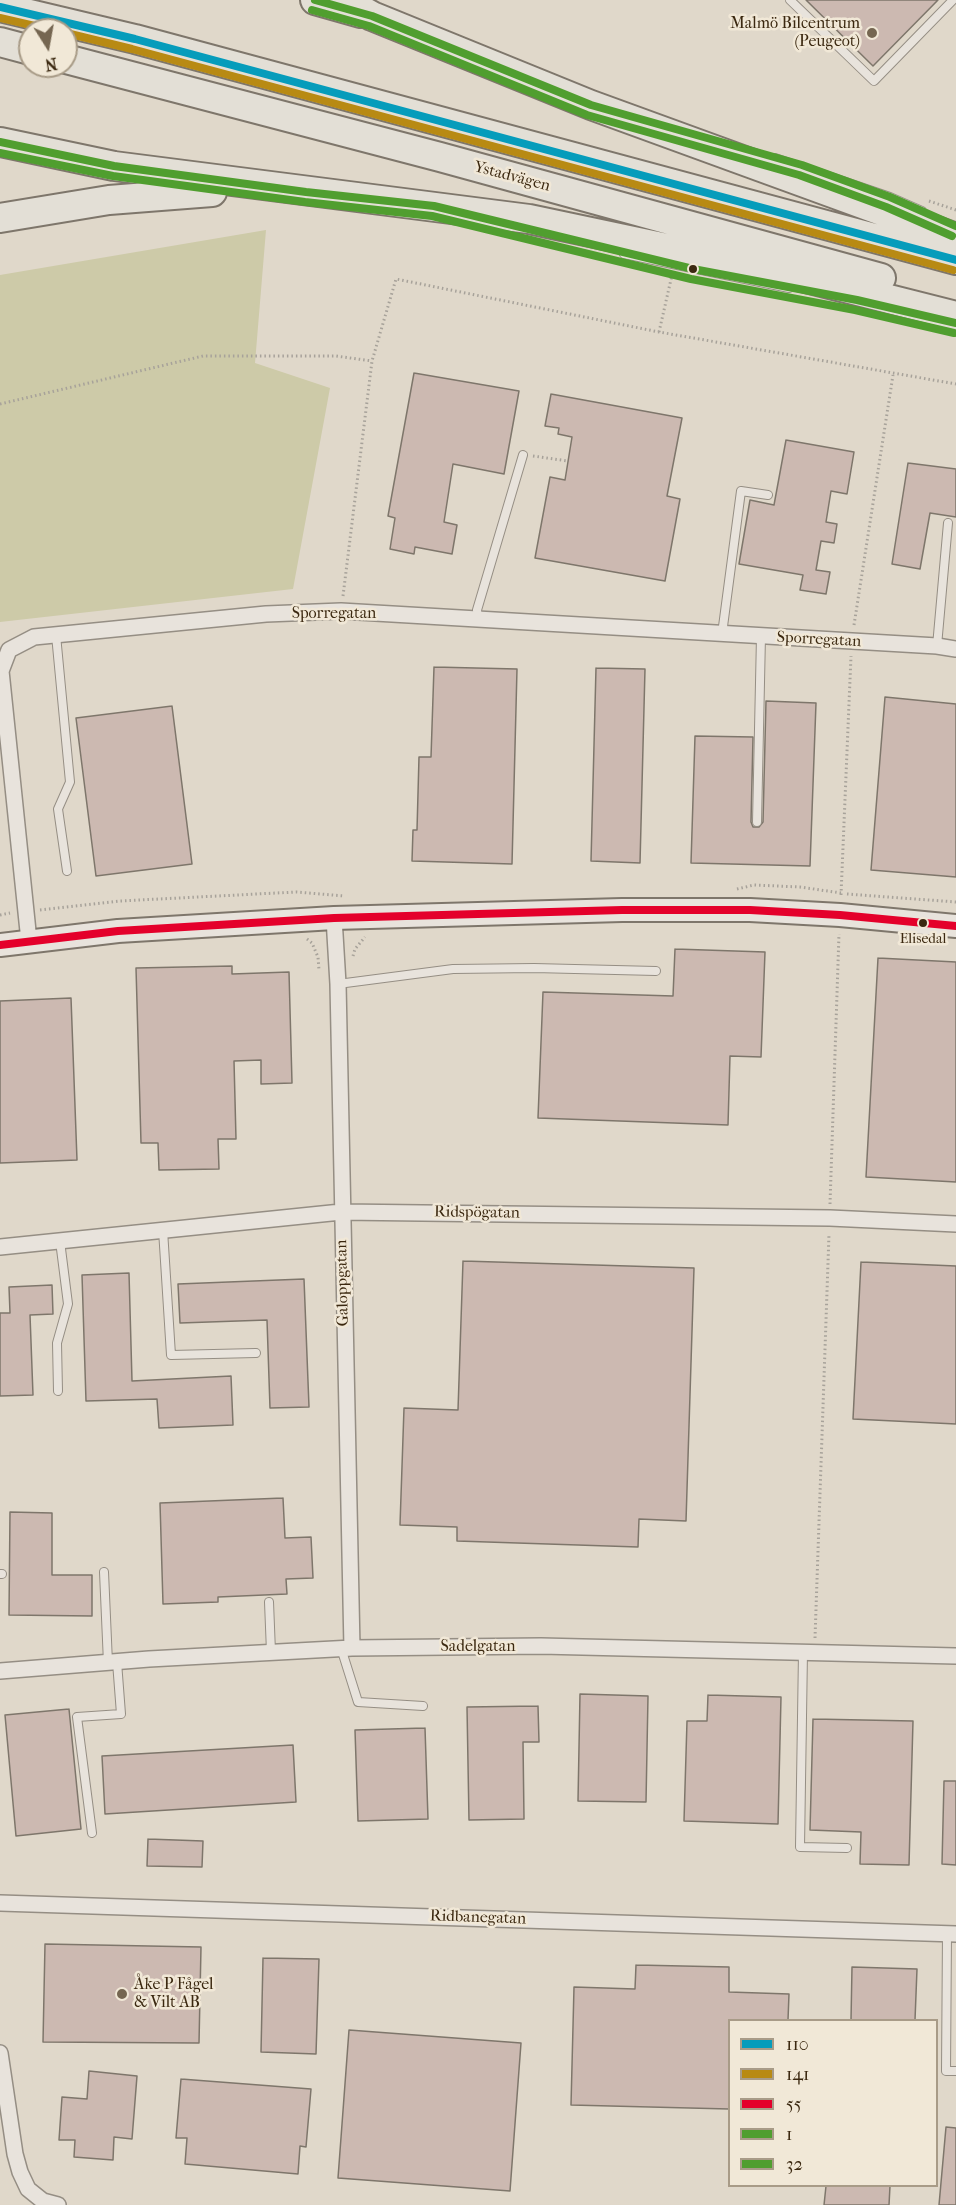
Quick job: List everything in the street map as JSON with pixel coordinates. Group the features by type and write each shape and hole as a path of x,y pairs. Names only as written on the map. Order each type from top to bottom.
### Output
{"highway":[{"path":"315,0 372,16 591,105 956,238"},
{"path":"344,0 372,16"},
{"path":"0,7 135,39 956,260"},
{"path":"0,42 18,47"},
{"name":"Ystadvägen","path":"78,62 440,157 956,300"},
{"path":"0,142 114,166 529,219 794,275 956,316"},
{"path":"0,218 109,200 202,192 306,192"}],"street":[{"name":"Sporregatan","path":"29,941 1,671 9,650 34,637 266,614 341,611 937,646 956,649"},
{"path":"0,945 118,931 334,918 622,910 750,910 840,904 956,926"},
{"name":"Galoppgatan","path":"334,918 338,984 346,1648"},
{"name":"Ridspögatan","path":"0,1247 341,1212 830,1218 956,1224"},
{"name":"Sadelgatan","path":"0,1671 346,1648 542,1646 956,1656"},
{"name":"Ridbanegatan","path":"0,1903 952,1934"},
{"path":"0,2054 15,2154 28,2189 43,2201 58,2205"}],"lane":[{"path":"790,0 874,81 953,0"},
{"path":"591,105 802,165 890,197 956,226"},
{"path":"434,206 673,265 857,300 956,323"},
{"path":"478,619 477,610 523,454"},
{"path":"722,634 741,491 768,495"},
{"path":"937,646 948,523"},
{"path":"56,635 70,782 58,809 67,871"},
{"path":"757,822 761,636"},
{"path":"338,984 453,969 656,971"},
{"path":"163,1230 171,1355 256,1353"},
{"path":"58,1391 57,1343 68,1304 60,1241"},
{"path":"92,1833 77,1717 121,1714 112,1662 104,1572"},
{"path":"269,1602 271,1652"},
{"path":"346,1648 358,1702 423,1706"},
{"path":"809,1652 800,1847 847,1848"},
{"path":"952,1934 946,2071 956,2071"}],"path":[{"path":"659,332 672,272"},
{"path":"341,611 372,361 396,279 659,332 956,384"},
{"path":"0,404 203,356 336,356 372,361"},
{"path":"523,454 568,461"},
{"path":"733,890 754,885 800,887 840,904 956,902"},
{"path":"809,1652 830,1218 840,904"}],"shaded area":[{"path":"266,230 255,363 330,388 293,589 0,622 0,275"}],"building":[{"name":"Malmö Bilcentrum (Peugeot)","path":"806,0 938,0 873,66"},
{"path":"414,373 519,391 504,474 453,464 444,522 457,525 452,554 415,547 414,554 390,549 395,518 388,516"},
{"path":"551,394 682,418 667,496 680,499 665,581 535,558 550,477 565,480 572,437 558,434 559,428 545,426"},
{"path":"786,440 854,452 847,494 831,491 826,522 837,524 834,543 821,541 816,570 830,572 826,594 800,590 803,575 739,564 750,500 774,505"},
{"path":"908,463 956,469 956,517 930,513 920,569 892,564"},
{"path":"434,667 517,669 512,864 412,861 413,830 417,830 419,757 431,757"},
{"path":"596,668 645,669 640,863 591,861"},
{"path":"885,697 956,704 956,877 871,870"},
{"path":"766,701 816,703 810,866 691,863 695,736 753,737 751,822 753,827 759,827 763,822"},
{"path":"172,706 192,864 96,876 76,718"},
{"path":"675,949 765,952 761,1057 730,1056 728,1125 538,1118 543,992 673,996"},
{"path":"878,958 956,962 956,1182 866,1177"},
{"path":"232,966 232,974 289,972 292,1083 261,1084 261,1060 234,1061 236,1139 218,1139 219,1169 159,1170 158,1143 141,1143 136,968"},
{"path":"71,998 77,1160 0,1163 0,1001"},
{"path":"463,1261 694,1268 686,1521 639,1519 638,1547 457,1541 457,1527 400,1525 404,1408 458,1410"},
{"path":"861,1262 956,1266 956,1424 853,1419"},
{"path":"129,1273 132,1381 231,1376 233,1425 159,1428 157,1399 86,1401 82,1275"},
{"path":"304,1279 309,1407 270,1408 267,1320 180,1323 178,1284"},
{"path":"52,1285 53,1314 30,1315 33,1395 0,1396 0,1313 10,1313 9,1287"},
{"path":"283,1498 285,1538 311,1537 313,1578 286,1579 287,1594 218,1597 218,1602 163,1604 160,1503"},
{"path":"10,1512 52,1513 52,1575 92,1575 92,1616 9,1615"},
{"path":"580,1694 648,1696 646,1802 578,1801"},
{"path":"708,1695 781,1697 778,1824 684,1821 687,1721 707,1721"},
{"path":"538,1706 539,1742 523,1742 524,1819 469,1820 467,1707"},
{"path":"69,1709 81,1829 16,1836 5,1715"},
{"path":"813,1719 913,1721 909,1865 860,1864 861,1832 810,1830"},
{"path":"425,1728 428,1819 358,1821 355,1730"},
{"path":"293,1745 296,1802 105,1814 102,1756"},
{"path":"944,1781 956,1781 956,1865 942,1864"},
{"path":"148,1839 203,1841 202,1867 147,1866"},
{"name":"Åke P Fågel & Vilt AB","path":"45,1944 201,1947 199,2043 43,2042"},
{"path":"263,1958 319,1959 316,2054 261,2052"},
{"path":"636,1965 729,1967 729,1992 789,1994 788,2019 728,2019 728,2109 571,2105 574,1987 635,1989"},
{"path":"852,1967 917,1969 915,2019 851,2019"},
{"path":"349,2030 521,2043 510,2191 338,2178"},
{"path":"89,2071 137,2076 132,2139 114,2137 113,2160 74,2157 75,2140 59,2140 62,2097 87,2099"},
{"path":"181,2079 311,2089 306,2147 300,2146 298,2174 185,2164 187,2138 176,2138"},
{"path":"946,2127 956,2128 956,2205 939,2205"},
{"path":"826,2187 890,2187 889,2205 824,2205"}],"transit line":[{"name":"1","path":"315,0 372,16 591,105 802,165 890,197 956,226"},
{"name":"110","path":"0,7 135,39 956,260"},
{"name":"32","path":"312,10 369,26 587,115 799,175 886,207 952,236"},
{"name":"141","path":"0,18 18,22"},
{"name":"141","path":"78,36 953,270"},
{"name":"1","path":"0,142 114,166 306,192 434,206 693,269 857,300 956,323"},
{"name":"32","path":"0,153 113,176 305,202 432,216 691,279 855,310 954,333"},
{"name":"55","path":"0,945 118,931 334,918 622,910 750,910 840,915 956,926"}],"place":[{"name":"Malmö Bilcentrum (Peugeot)","path":"872,33"},
{"name":"Elisedal","path":"923,923"},
{"name":"Åke P Fågel & Vilt AB","path":"122,1994"}]}
